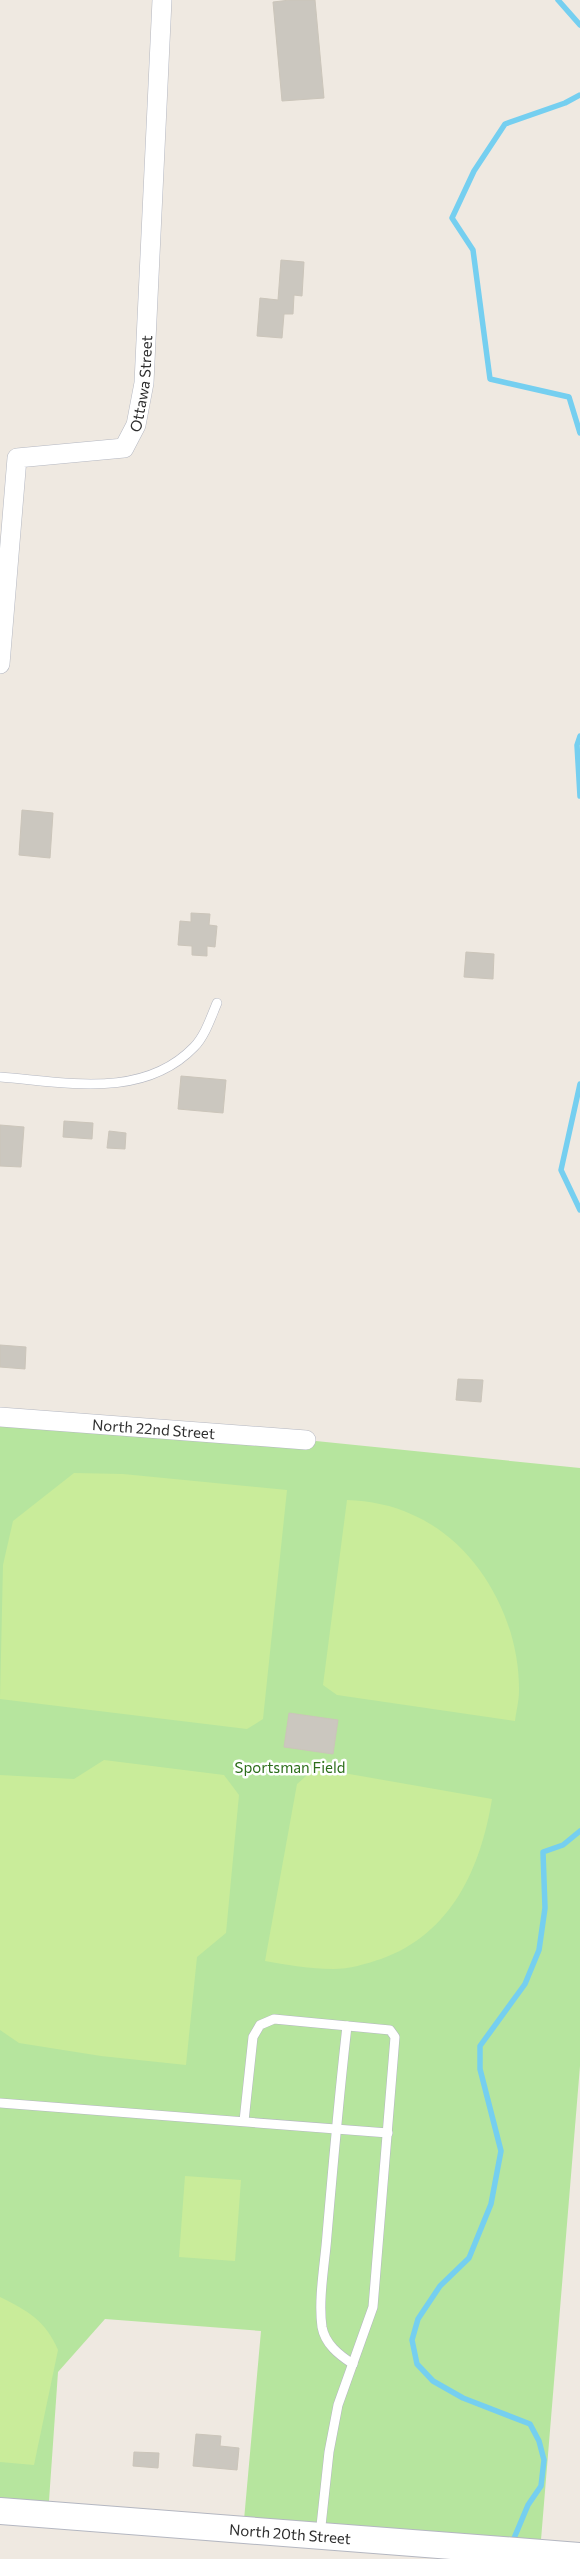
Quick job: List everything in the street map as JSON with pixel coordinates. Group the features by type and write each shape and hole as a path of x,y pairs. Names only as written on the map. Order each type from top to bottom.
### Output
{"main road":[{"name":"North 20th Street","path":"0,2511 580,2556"}],"street":[{"name":"Ottawa Street","path":"0,664 17,458 124,448 136,425 144,383 162,0"},
{"name":"North 22nd Street","path":"0,1417 306,1440"}],"lane":[{"path":"0,1077 107,1085 143,1078 175,1063 195,1047 205,1032 217,1003"},
{"path":"244,2122 253,2037 260,2025 274,2019 390,2030 395,2037 373,2307 338,2405 329,2452 320,2537"},
{"path":"347,2026 323,2287 322,2328 328,2342 337,2354 353,2364"},
{"path":"0,2103 388,2133"}],"green space":[{"name":"Sportsman Field","path":"0,1417 306,1440 580,1468 580,2066 540,2552 243,2531 261,2331 105,2319 58,2372 48,2515 0,2511"},
{"path":"74,1473 123,1474 287,1490 263,1719 247,1729 0,1699 3,1565 13,1521"},
{"path":"347,1500 381,1504 413,1515 437,1528 458,1545 476,1565 491,1588 503,1612 512,1638 519,1691 515,1721 337,1695 323,1685"},
{"path":"104,1760 224,1775 239,1795 226,1933 197,1957 186,2065 101,2056 19,2043 0,2030 0,1775 74,1779"},
{"path":"315,1768 492,1799 480,1849 471,1873 459,1895 444,1915 427,1933 406,1948 381,1959 339,1969 265,1961 297,1784"},
{"path":"185,2176 241,2180 235,2261 179,2257"},
{"path":"0,2297 35,2318 47,2331 58,2350 34,2465 0,2462"}],"building":[{"path":"315,0 324,98 282,101 273,2"},
{"path":"281,260 304,262 302,296 294,295 293,314 284,314 282,338 257,336 260,298 278,300"},
{"path":"22,810 53,813 50,858 19,855"},
{"path":"191,913 210,914 209,925 217,926 215,947 207,946 207,956 192,955 192,946 178,945 180,921 191,922"},
{"path":"466,952 494,954 493,979 464,977"},
{"path":"181,1076 226,1080 223,1113 178,1109"},
{"path":"64,1121 93,1123 92,1139 63,1137"},
{"path":"0,1125 24,1127 21,1167 0,1166"},
{"path":"109,1131 126,1133 125,1149 107,1148"},
{"path":"0,1345 26,1347 25,1369 0,1367"},
{"path":"458,1379 483,1380 481,1402 456,1400"},
{"path":"289,1713 338,1720 333,1754 284,1747"},
{"path":"196,2434 221,2436 220,2446 239,2448 237,2470 193,2466"},
{"path":"134,2452 159,2453 158,2468 133,2466"}],"waterway":[{"path":"558,0 580,25"},
{"path":"580,95 565,103 505,124 474,171 452,218 473,250 490,379 569,397 580,433"},
{"path":"580,736 577,745 580,796"},
{"path":"580,1084 561,1170 580,1210"},
{"path":"512,2543 528,2505 541,2486 544,2460 539,2441 530,2424 463,2398 433,2381 417,2364 412,2340 418,2319 440,2286 469,2258 491,2204 501,2151 480,2069 480,2046 525,1984 539,1950 545,1908 543,1852 563,1845 580,1831"}]}
